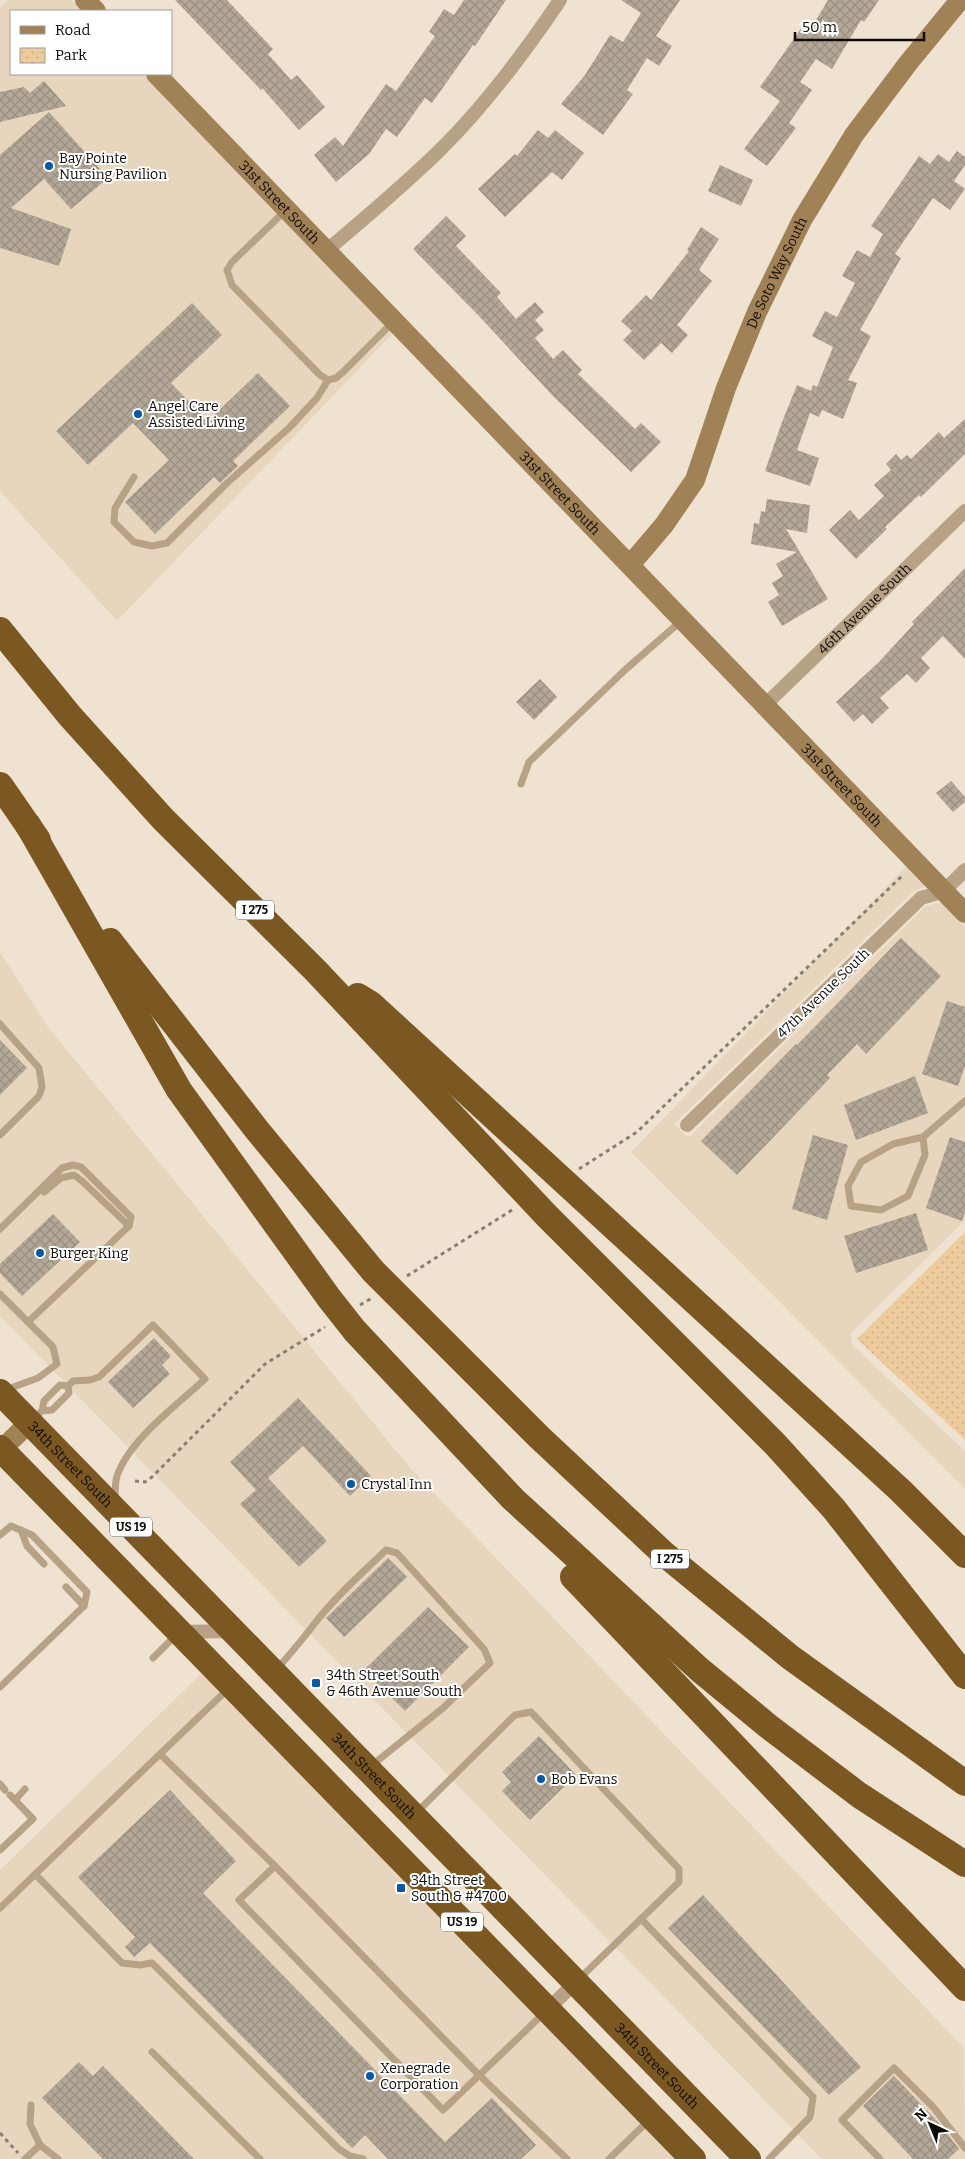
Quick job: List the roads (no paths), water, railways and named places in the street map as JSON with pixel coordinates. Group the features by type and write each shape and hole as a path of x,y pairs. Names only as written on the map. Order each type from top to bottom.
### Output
{"highway":[{"name":"I 275","path":"0,630 70,716 163,818 315,970 547,1216 775,1444 834,1508 965,1676"},
{"name":"I 275","path":"0,785 93,919 176,1027 257,1130 402,1302 539,1437 663,1553 790,1657 965,1783"},
{"path":"28,826 179,1090 328,1298 355,1330 513,1499 700,1670 768,1726 859,1794 965,1864"},
{"path":"315,970 371,1004 901,1492 965,1555"},
{"name":"34th Street South","path":"0,1392 36,1416 114,1509 748,2159"},
{"name":"US 19","path":"1,1449 693,2159"},
{"path":"513,1499 570,1573 965,1988"}],"street":[{"path":"85,0 95,10"},
{"path":"326,251 392,195 439,151 487,96 541,28 560,0"},
{"name":"De Soto Way South","path":"630,565 664,525 695,480 726,388 753,320 802,220 854,136 909,62 960,0"},
{"name":"31st Street South","path":"157,75 965,913"},
{"name":"46th Avenue South","path":"764,706 965,511"},
{"name":"47th Avenue South","path":"687,1125 921,898 944,891 965,870"},
{"path":"1,1449 36,1416"},
{"path":"179,1632 232,1631"},
{"path":"548,2009 576,1982"}],"lane":[{"path":"286,209 232,262 227,270 228,277 232,285 320,375 328,380"},
{"path":"134,478 115,508 114,522 134,542 152,546 167,542 227,483 289,428 317,398 328,380 336,378 343,372 394,321"},
{"path":"520,784 529,762 626,669 683,620"},
{"path":"0,1024 39,1068 42,1077 42,1087 39,1096 0,1135"},
{"path":"922,1137 925,1155 908,1196 881,1210 851,1206 848,1186 861,1162 893,1144 922,1137 965,1101"},
{"path":"0,1228 62,1168 72,1165 81,1167 131,1217 129,1226 28,1322"},
{"path":"0,1235 50,1186 61,1178 74,1175 129,1226"},
{"path":"0,1294 53,1347 57,1364 38,1378 0,1392"},
{"path":"36,1416 44,1402 60,1385 99,1377 153,1325 205,1379 136,1444 124,1460 116,1477 114,1509"},
{"path":"36,1416 52,1410 69,1393 71,1384"},
{"path":"0,1536 10,1526 32,1535 87,1592 84,1606 0,1687"},
{"path":"21,1530 27,1546 44,1564"},
{"path":"274,1673 306,1637 315,1623 367,1568 386,1550 397,1553 484,1649 490,1663 443,1708 367,1770"},
{"path":"66,1587 84,1606"},
{"path":"153,1658 179,1632"},
{"path":"0,1908 231,1686"},
{"path":"413,1816 515,1715 531,1712 679,1869 679,1882 576,1982"},
{"path":"160,1754 275,1866 479,2075 563,2158"},
{"path":"7,1792 26,1790"},
{"path":"0,1850 33,1819 7,1792"},
{"path":"275,1866 239,1900 442,2110 548,2009"},
{"path":"35,1874 122,1963 140,1965 152,1963 339,2149 350,2156 363,2159"},
{"path":"641,1919 813,2096 810,2117 769,2159"},
{"path":"152,2052 260,2159"},
{"path":"880,2159 842,2120 894,2068 934,2108 965,2148"},
{"path":"31,2105 30,2124 40,2145 58,2159"},
{"path":"609,2159 651,2117"},
{"path":"24,2159 40,2145"}],"place":[{"name":"Bay Pointe Nursing Pavilion","path":"49,166"},
{"name":"Angel Care Assisted Living","path":"138,414"},
{"name":"Burger King","path":"40,1253"},
{"name":"Crystal Inn","path":"351,1484"},
{"name":"34th Street South & 46th Avenue South","path":"316,1683"},
{"name":"Bob Evans","path":"541,1779"},
{"name":"34th Street South & #4700","path":"401,1888"},
{"name":"Xenegrade Corporation","path":"370,2076"}]}
